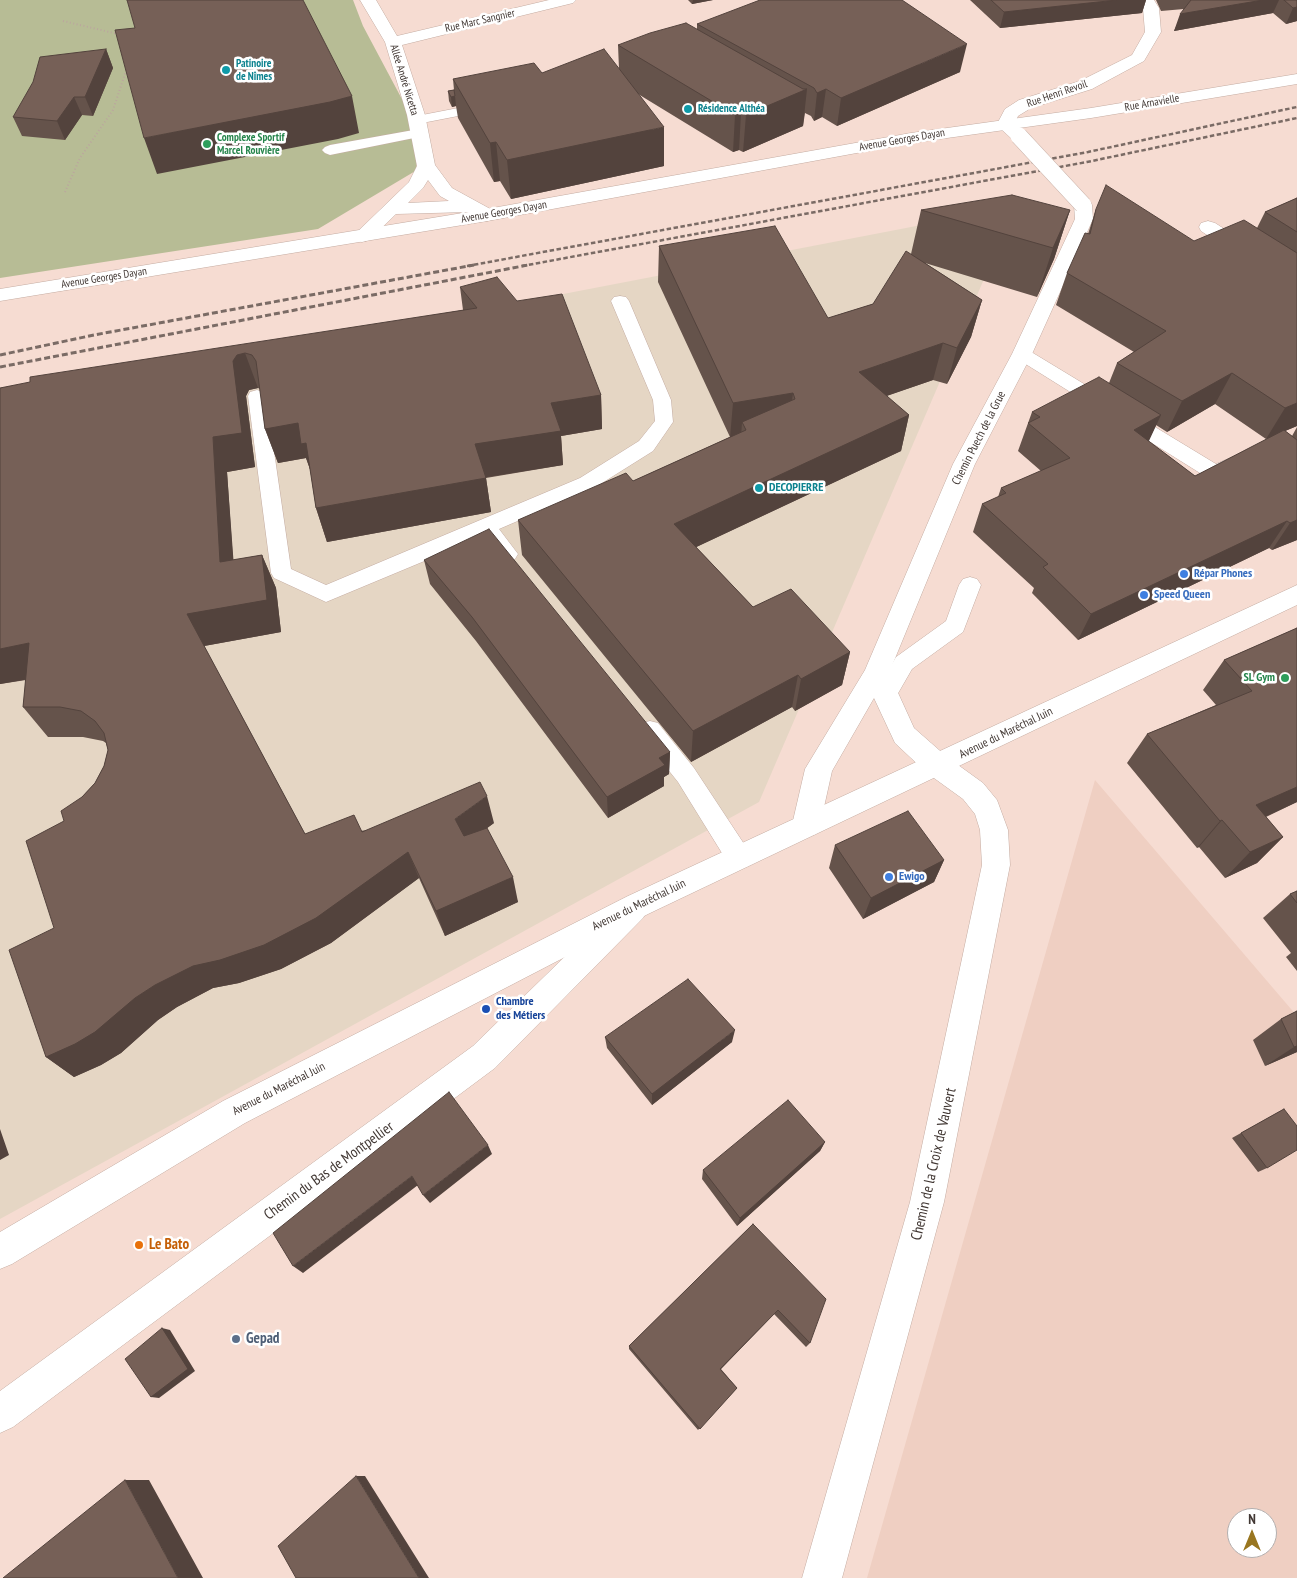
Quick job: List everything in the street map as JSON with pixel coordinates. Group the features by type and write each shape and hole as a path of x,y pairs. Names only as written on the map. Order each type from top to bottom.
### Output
{"street":[{"name":"Allée André Nicetta","path":"368,0 393,42 418,126 426,166 446,192 479,210"},
{"name":"Rue Marc Sangnier","path":"393,42 568,0"},
{"name":"Rue Henri Revoil","path":"1013,130 1011,113 1025,104 1086,85 1138,58 1153,32 1151,8 1146,0"},
{"name":"Rue Arnavielle","path":"1013,130 1091,113 1297,79"},
{"name":"Chemin Puech de la Grue","path":"806,825 819,769 880,684 964,464 1022,354 1084,219 1083,204 1013,130"},
{"name":"Avenue Georges Dayan","path":"0,295 362,236 479,210 911,138 1013,130"},
{"path":"362,236 417,184 426,166"},
{"path":"392,209 479,210"},
{"path":"1208,228 1297,285"},
{"name":"Avenue du Maréchal Juin","path":"0,1252 234,1112 638,905 1297,594"},
{"path":"880,684 904,735 938,765"},
{"name":"Chemin de la Croix de Vauvert","path":"822,1578 927,1202 996,865 994,830 987,808 973,791 938,765"},
{"name":"Chemin du Bas de Montpellier","path":"0,1414 484,1057 638,905"}],"lane":[{"path":"330,150 505,102"},
{"path":"257,396 281,573 326,594 486,528 586,483 646,446 664,422 662,400 620,300"},
{"path":"1022,354 1215,472 1256,453"},
{"path":"486,528 517,566"},
{"path":"880,684 904,663 955,626 970,585"},
{"path":"636,713 686,775 739,858"}],"path":[{"path":"63,21 119,35"},
{"path":"65,192 80,158 113,110 128,64"}],"shaded area":[{"path":"1015,207 759,802 0,1219 0,416 288,347"},
{"path":"1095,780 1297,1016 1297,1578 867,1578"}],"green space":[{"name":"Complexe Sportif Marcel Rouvière","path":"0,0 353,0 363,26 412,118 417,170 318,229 0,278"}],"building":[{"name":"Patinoire de Nîmes","path":"127,0 303,0 352,96 330,102 144,138 115,30 135,28"},
{"path":"760,0 902,0 967,44 841,98 826,89 817,93 814,88 697,24"},
{"path":"991,0 1117,0 1004,12"},
{"path":"1191,0 1263,0 1180,14"},
{"path":"1284,0 1297,0 1297,7 1293,8"},
{"path":"686,23 803,89 807,89 746,115 741,113 735,115 618,45 650,33"},
{"path":"106,49 85,97 74,97 57,121 13,117 33,82 40,57"},
{"path":"604,49 664,127 507,160 496,142 490,143 453,79 534,63 542,73"},
{"path":"454,90 455,96 451,97 448,91"},
{"path":"1106,185 1194,241 1244,220 1297,253 1297,403 1285,408 1232,373 1182,401 1117,363 1166,331 1067,273 1085,233 1090,234 1096,209"},
{"path":"1012,195 1070,210 1053,248 921,210"},
{"path":"1297,198 1297,232 1265,212"},
{"path":"775,226 828,318 873,304 906,251 982,300 957,348 943,343 859,372 909,415 674,524 753,607 791,589 850,652 801,679 798,675 693,731 518,520 626,473 633,481 746,430 742,422 795,399 793,393 733,403 659,246"},
{"path":"497,277 517,301 562,294 601,395 551,403 561,431 475,444 486,478 316,508 306,443 301,444 298,423 265,429 256,361 252,355 245,353 237,355 233,361 242,433 213,437 220,562 262,555 267,600 187,614 305,834 354,815 362,832 480,782 487,796 455,819 464,836 487,828 513,877 436,911 408,852 316,918 264,945 220,960 193,966 155,985 135,998 95,1032 75,1044 46,1057 9,950 54,928 26,841 64,821 61,811 82,797 95,783 104,766 108,750 104,733 95,721 81,711 60,707 23,707 29,643 0,649 0,388 30,382 30,377 477,308 460,287"},
{"path":"1099,377 1161,415 1134,430 1195,476 1284,430 1297,440 1297,520 1290,523 1287,521 1091,614 1043,567 1048,564 982,504 1006,493 1001,488 1070,458 1028,423 1040,417 1032,412"},
{"path":"489,529 670,752 659,758 665,765 607,797 472,617 424,560"},
{"path":"1297,628 1297,787 1256,805 1283,837 1250,852 1222,820 1220,821 1147,734 1252,691 1224,660"},
{"path":"908,811 944,860 871,898 835,845"},
{"path":"1297,891 1297,903 1290,894"},
{"path":"688,979 735,1030 652,1094 605,1037"},
{"path":"1297,1011 1297,1046 1294,1047 1281,1019"},
{"path":"449,1092 488,1145 423,1195 412,1176 293,1266 273,1233"},
{"path":"788,1100 825,1142 740,1218 703,1170"},
{"path":"1284,1109 1297,1126 1297,1150 1267,1168 1241,1133"},
{"path":"753,1224 826,1299 810,1343 778,1310 720,1369 737,1388 700,1429 629,1346"},
{"path":"162,1328 188,1369 151,1397 125,1359"},
{"path":"356,1476 419,1578 296,1578 278,1546"},
{"path":"125,1480 178,1578 3,1578"}],"railway":[{"path":"467,266 1088,152 1297,107"},
{"path":"522,266 1087,162 1297,118"},
{"path":"0,355 94,335 474,265"},
{"path":"0,367 528,265"}],"place":[{"name":"Patinoire de Nîmes","path":"226,70"},
{"name":"Résidence Althéa","path":"688,109"},
{"name":"Complexe Sportif Marcel Rouvière","path":"207,144"},
{"name":"DECOPIERRE","path":"759,488"},
{"name":"Répar Phones","path":"1184,574"},
{"name":"Speed Queen","path":"1144,595"},
{"name":"SL Gym","path":"1285,678"},
{"name":"Ewigo","path":"889,877"},
{"name":"Chambre des Métiers","path":"486,1009"},
{"name":"Le Bato","path":"139,1245"},
{"name":"Gepad","path":"236,1339"}]}
